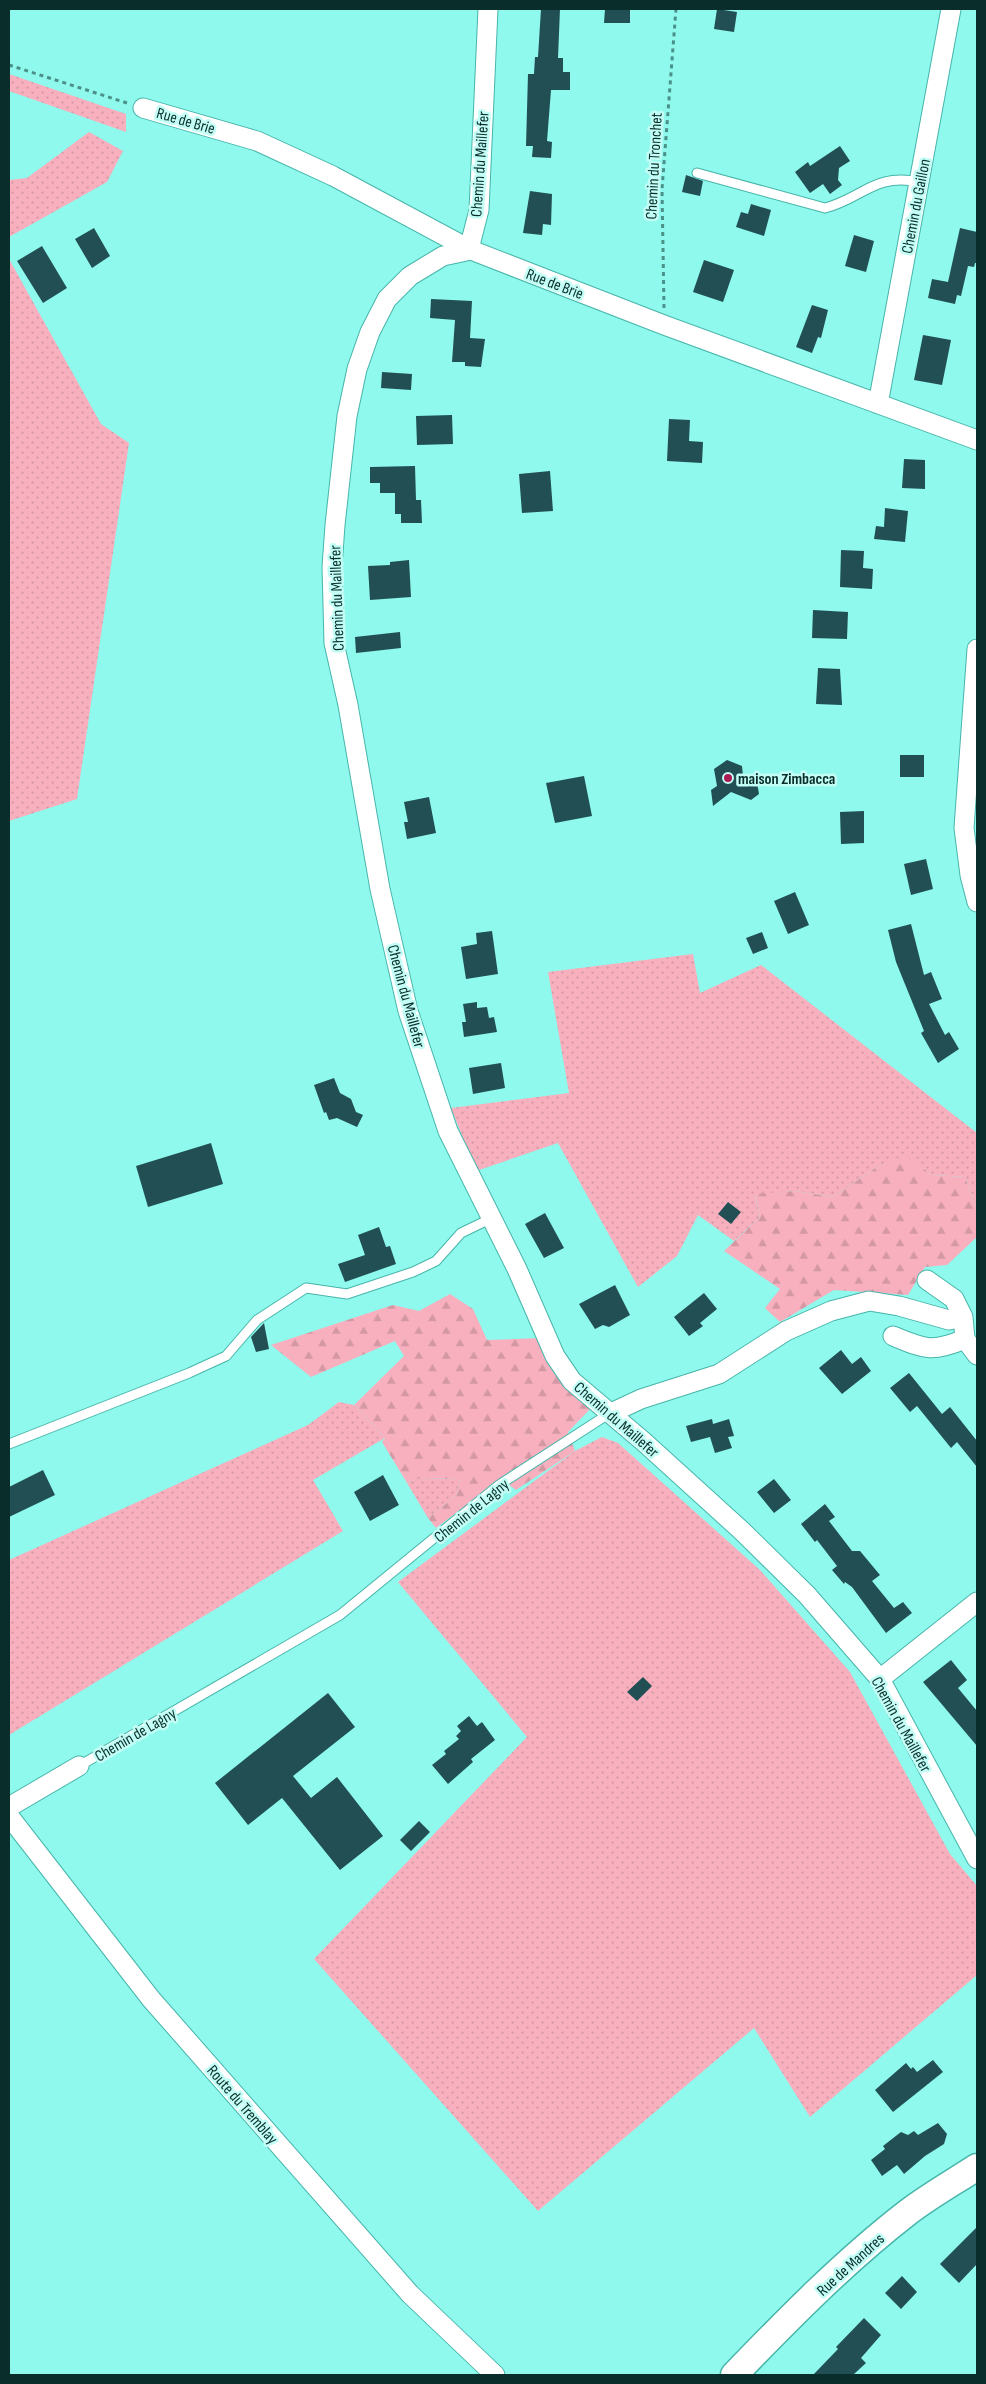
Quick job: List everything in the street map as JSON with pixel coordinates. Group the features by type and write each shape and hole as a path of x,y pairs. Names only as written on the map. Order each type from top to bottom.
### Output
{"street":[{"name":"Chemin du Maillefer","path":"488,9 479,210 471,241 472,250 443,256 410,276 387,299 370,332 357,369 347,416 332,566 334,643 348,705 380,889 408,1011 448,1131 492,1218 555,1356 572,1381 592,1400 611,1412 735,1525 807,1595 880,1679 977,1859"},
{"name":"Chemin du Gaillon","path":"878,404 951,9"},
{"name":"Rue de Brie","path":"143,108 257,141 334,176 472,250 664,324 977,440"},
{"path":"977,649 964,828 970,875 977,902"},
{"path":"927,1280 954,1299 963,1317 964,1339 977,1355"},
{"name":"Chemin de Lagny","path":"611,1412 641,1398 719,1374 786,1331 831,1311 869,1301 899,1306 949,1320 963,1317"},
{"path":"893,1336 924,1349 943,1348 964,1339"},
{"path":"880,1679 977,1602"},
{"name":"Chemin de Lagny","path":"9,1807 79,1766"},
{"name":"Route du Tremblay","path":"9,1816 90,1924 158,2007 410,2294 495,2375"},
{"name":"Rue de Mandres","path":"734,2375 814,2295 878,2238 908,2213 977,2166"}],"lane":[{"path":"697,173 825,208 837,205 876,184 902,178 919,182"},
{"path":"9,1444 190,1373 226,1356 257,1320 306,1288 347,1294 413,1272 436,1261 461,1233 492,1218"},
{"name":"Chemin de Lagny","path":"79,1766 340,1615 499,1485 611,1412"}],"path":[{"name":"Chemin du Tronchet","path":"664,324 662,189 676,9"},
{"path":"9,65 93,94 143,108"}],"green space":[{"path":"9,74 126,114 126,132 9,91"},
{"path":"89,132 123,151 107,182 9,237 9,180 27,178"},
{"path":"9,259 101,424 129,443 77,799 9,821"},
{"path":"693,954 700,993 761,965 977,1133 977,1210 965,1177 932,1175 906,1156 877,1167 833,1197 795,1191 755,1195 760,1217 734,1241 698,1215 677,1256 638,1287 558,1143 476,1171 451,1108 569,1093 548,972"},
{"path":"906,1155 932,1175 965,1177 977,1210 977,1237 947,1265 925,1267 908,1295 834,1290 780,1322 765,1308 780,1289 724,1251 760,1217 755,1194 795,1191 833,1197 877,1167"},
{"path":"450,1294 473,1309 487,1340 541,1338 591,1408 568,1432 575,1451 516,1490 501,1479 436,1528 428,1518 457,1495 460,1479 421,1478 407,1483 382,1442 385,1438 354,1405 404,1356 395,1341 311,1377 271,1345 393,1305 419,1311"},
{"path":"339,1402 354,1405 385,1438 313,1480 343,1531 9,1735 9,1560 308,1425"},
{"path":"602,1437 618,1443 760,1570 850,1672 950,1854 977,1886 977,1975 810,2117 754,2028 538,2211 314,1959 527,1737 398,1582 575,1451"},
{"path":"420,1478 460,1479 457,1495 428,1518 407,1483"}],"building":[{"path":"541,9 560,9 558,58 563,58 563,72 570,72 570,90 551,90 547,141 552,142 551,158 532,157 533,146 526,146 528,74 534,74 535,57 538,57"},
{"path":"605,9 630,9 630,23 604,23"},
{"path":"717,9 737,12 734,32 714,29"},
{"path":"840,146 850,161 839,168 838,180 842,185 830,194 823,184 810,193 795,172 808,162 810,166"},
{"path":"686,175 703,181 700,196 682,192"},
{"path":"530,191 552,194 551,225 543,224 542,235 523,233"},
{"path":"751,204 771,210 764,236 736,227 741,212 748,214"},
{"path":"94,228 110,256 92,268 75,239"},
{"path":"960,228 977,232 977,263 975,263 974,267 968,266 961,296 957,295 955,304 928,298 932,279 948,282"},
{"path":"854,235 874,241 866,272 845,266"},
{"path":"42,246 67,288 43,303 17,261"},
{"path":"704,260 734,270 723,302 693,292"},
{"path":"431,299 472,301 470,338 485,339 481,367 465,366 465,362 452,362 455,320 430,318"},
{"path":"812,305 828,310 821,338 818,337 812,353 796,347"},
{"path":"923,335 951,340 942,385 914,380"},
{"path":"382,372 412,374 411,390 381,388"},
{"path":"452,415 453,444 417,445 416,416"},
{"path":"669,419 690,420 689,441 703,442 702,463 667,461"},
{"path":"904,459 925,460 925,489 902,488"},
{"path":"415,466 416,500 421,500 422,523 401,523 401,514 395,514 395,493 380,493 380,483 370,483 370,467"},
{"path":"550,471 553,511 522,513 519,474"},
{"path":"885,508 908,511 905,542 874,539 876,526 884,527"},
{"path":"841,550 864,551 863,568 873,569 872,589 840,587"},
{"path":"409,560 411,597 370,600 368,566 390,565 390,562"},
{"path":"813,610 848,612 847,639 812,638"},
{"path":"400,632 401,648 356,653 355,637"},
{"path":"818,668 840,669 842,705 816,704"},
{"path":"900,755 924,755 924,777 900,777"},
{"name":"maison Zimbacca","path":"727,760 742,766 743,776 757,782 759,794 751,800 731,792 713,806 711,790 717,786 714,769"},
{"path":"584,776 592,816 555,823 546,783"},
{"path":"429,797 436,833 407,839 404,822 408,822 404,802"},
{"path":"864,811 864,843 841,844 840,812"},
{"path":"926,859 933,889 911,895 904,864"},
{"path":"795,892 809,925 788,934 774,901"},
{"path":"911,924 924,975 931,972 942,999 929,1004 945,1035 949,1032 959,1049 938,1063 921,1033 924,1031 896,962 888,930"},
{"path":"492,931 498,974 466,979 461,947 477,944 476,933"},
{"path":"762,932 768,948 753,954 746,938"},
{"path":"477,1002 477,1008 487,1007 489,1018 494,1017 497,1032 464,1037 462,1022 466,1022 463,1004"},
{"path":"501,1063 505,1088 473,1094 469,1068"},
{"path":"334,1078 340,1093 351,1099 356,1112 363,1115 357,1127 337,1118 329,1120 326,1112 324,1113 314,1085"},
{"path":"211,1143 223,1184 148,1207 136,1166"},
{"path":"728,1202 741,1212 731,1224 718,1214"},
{"path":"545,1213 564,1248 544,1258 525,1224"},
{"path":"379,1227 386,1247 390,1246 396,1264 345,1282 338,1264 365,1255 358,1235"},
{"path":"615,1285 630,1315 609,1327 603,1325 595,1329 579,1304"},
{"path":"704,1293 717,1309 700,1323 703,1326 689,1336 674,1317"},
{"path":"264,1323 269,1349 256,1352 251,1337"},
{"path":"841,1350 852,1364 861,1357 871,1371 842,1394 819,1368"},
{"path":"909,1373 942,1414 950,1407 977,1441 977,1467 957,1442 951,1448 917,1406 910,1412 890,1388"},
{"path":"712,1419 713,1424 729,1419 734,1436 728,1437 732,1448 715,1453 710,1437 691,1442 686,1426"},
{"path":"43,1470 55,1495 9,1517 9,1487"},
{"path":"383,1475 399,1505 370,1521 354,1492"},
{"path":"774,1479 791,1500 774,1513 757,1492"},
{"path":"825,1504 835,1517 829,1521 852,1551 860,1551 880,1575 872,1581 894,1608 903,1602 912,1613 886,1633 852,1587 845,1582 844,1584 832,1570 837,1566 817,1540 815,1542 801,1524"},
{"path":"951,1660 967,1680 958,1688 977,1711 977,1746 923,1682"},
{"path":"643,1677 652,1686 637,1701 627,1692"},
{"path":"328,1693 355,1727 293,1776 311,1798 337,1777 383,1836 340,1870 282,1798 248,1825 215,1783"},
{"path":"469,1716 477,1726 482,1722 495,1740 471,1759 473,1762 448,1784 432,1765 446,1754 444,1751 459,1739 456,1736 461,1731 457,1726"},
{"path":"419,1821 430,1832 411,1851 400,1840"},
{"path":"933,2060 943,2072 893,2112 875,2090 906,2063 917,2072"},
{"path":"938,2123 947,2134 944,2144 925,2156 904,2174 897,2165 882,2176 871,2160 885,2149 883,2146 901,2132 908,2135 914,2131 918,2135"},
{"path":"977,2227 977,2264 959,2283 940,2264"},
{"path":"902,2276 917,2292 901,2309 885,2293"},
{"path":"864,2318 881,2335 861,2358 866,2363 853,2375 813,2375 838,2349 836,2347"}],"place":[{"name":"maison Zimbacca","path":"728,778"}]}
